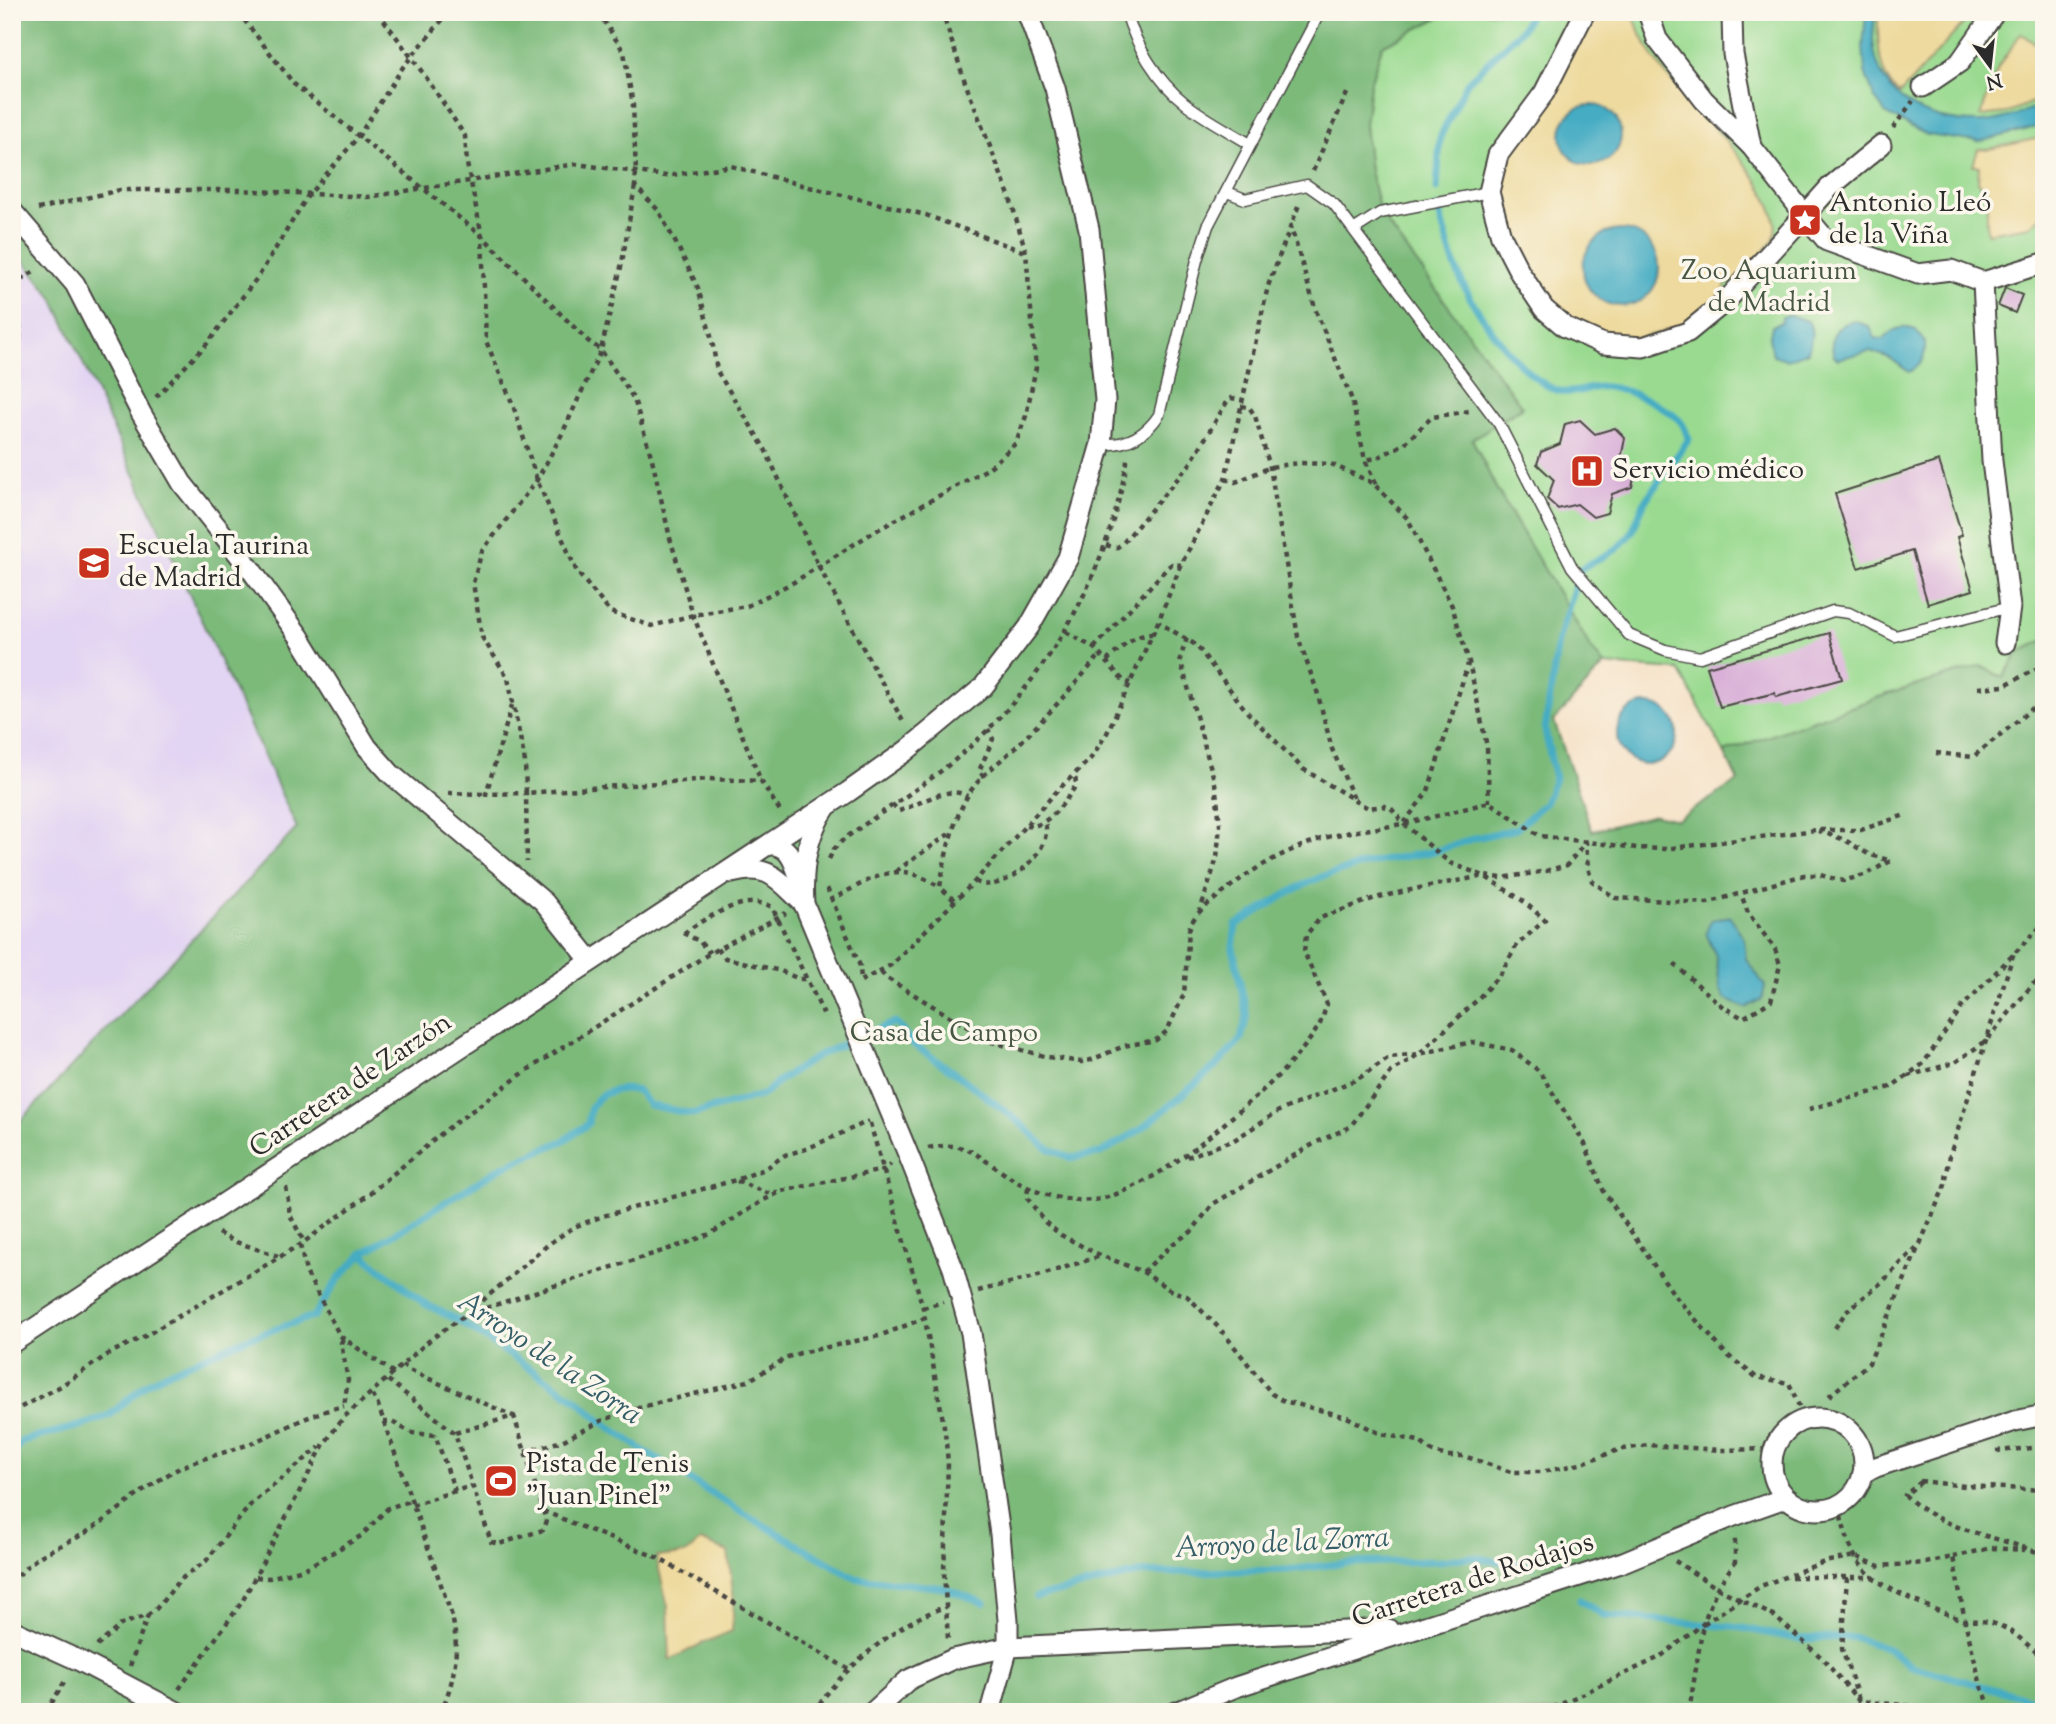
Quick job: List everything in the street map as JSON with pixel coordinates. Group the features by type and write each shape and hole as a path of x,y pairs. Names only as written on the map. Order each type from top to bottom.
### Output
{"street":[{"name":"Carretera de Zarzón","path":"12,1343 770,845 915,744 983,687 1029,626 1068,558 1101,444 1105,400 1089,229 1055,88 1027,12"},
{"path":"1585,12 1544,93 1498,155 1489,192 1501,236 1520,273 1544,309 1565,327 1603,344 1643,347 1688,332 1717,309 1830,187 1881,145"},
{"path":"1648,12 1657,39 1704,100 1751,146 1827,242 1918,274 1951,270 1983,282 2044,263"},
{"path":"1734,12 1733,54 1751,146"},
{"path":"1923,87 1960,62 1995,12"},
{"path":"14,213 75,285 141,413 182,482 299,636 367,747 391,774 544,902 591,961"},
{"path":"1983,282 1992,461 2010,607 2005,643"},
{"name":"Carretera de Zarzón","path":"721,876 747,868 758,868 804,895 811,837 828,805"},
{"path":"770,845 780,845 787,850 842,997 953,1268 971,1333 1000,1534 1008,1647 990,1712"},
{"path":"12,1352 34,1330"},
{"path":"1863,1474 2015,1421 2044,1415"},
{"path":"1805,1420 1835,1421 1859,1442 1864,1458 1863,1474 1850,1498 1838,1506 1823,1510 1808,1509 1786,1498 1774,1479 1772,1464 1775,1449 1787,1432 1805,1420"},
{"name":"Carretera de Rodajos","path":"1176,1712 1236,1686 1417,1627 1520,1597 1786,1498"},
{"path":"873,1712 908,1680 953,1659 1008,1647 1417,1627"},
{"path":"12,1630 80,1661 173,1710"}],"lane":[{"path":"1126,12 1147,59 1169,89 1186,104 1250,145"},
{"path":"1101,444 1115,445 1131,441 1153,424 1164,404 1208,226 1320,12"},
{"path":"1227,192 1245,199 1307,185 1326,197 1355,229 1384,273 1505,433 1572,567 1629,635 1665,650 1700,657 1833,611 1849,613 1895,636 2010,607"},
{"path":"1355,229 1380,213 1489,192"}],"path":[{"path":"238,12 294,84 482,236 588,341 601,350 634,399 693,615 761,781 792,829"},
{"path":"378,12 465,136 467,164 482,236 486,341 513,405 537,481 577,572 610,612 652,626 693,615 747,606 989,468 1016,443 1026,416 1036,367 1026,252 1010,198 965,82 942,12"},
{"path":"141,413 206,345 260,274 310,194 358,137 412,57 449,12"},
{"path":"528,888 525,762 508,678 482,637 473,583 482,551 537,481 562,434 601,350 622,263 636,172 633,105 624,52 597,12"},
{"path":"1881,145 1923,87"},
{"path":"861,981 881,972 900,956 975,881 1098,748 1158,622 1181,565 1225,479 1268,286 1290,224 1348,91"},
{"path":"14,213 120,190 239,190 368,197 576,164 666,176 731,166 926,215 1026,252"},
{"path":"635,186 658,210 698,288 717,371 765,449 818,567 915,744"},
{"path":"1290,224 1316,311 1352,400 1365,460 1378,488"},
{"path":"12,382 20,358 21,316 12,285 53,259"},
{"path":"1106,545 1116,548 1122,544 1190,464 1228,400 1232,398 1249,407 1255,416 1270,467 1298,637 1317,691 1332,749 1354,800"},
{"path":"1365,460 1377,458 1404,444 1432,417 1487,409"},
{"path":"826,871 834,849 844,839 953,761 988,729 1018,697 1066,632 1106,545 1131,441"},
{"path":"1225,479 1235,482 1270,467 1299,463 1331,464 1373,483 1408,519 1452,606 1469,662 1487,747 1489,802"},
{"path":"1094,648 1168,567 1172,564 1181,565"},
{"path":"1143,1272 1192,1232 1213,1204 1317,1142 1350,1127 1391,1072 1419,1054 1476,1001 1501,973 1517,945 1545,920 1522,900 1484,876 1450,863 1404,824 1391,808 1368,808 1303,769 1248,713 1196,645 1158,622"},
{"path":"1066,632 1094,648 1123,680 1130,683"},
{"path":"1108,661 1117,650 1143,635 1152,634"},
{"path":"1187,638 1180,659 1215,783 1220,824 1217,858 1199,912"},
{"path":"940,887 958,814 968,796 1038,725 1101,654"},
{"path":"1404,824 1428,790 1469,662"},
{"path":"1978,688 2003,686 2044,665"},
{"path":"1936,753 1973,757 2044,699"},
{"path":"485,794 512,704"},
{"path":"984,777 979,771 993,739 988,729"},
{"path":"1026,826 1032,827 1054,814 1073,790 1077,782 1075,774"},
{"path":"421,798 426,792 526,793 709,779 761,781"},
{"path":"892,804 899,811 950,792 961,792 968,796"},
{"path":"881,972 992,1042 1081,1062 1124,1046 1156,1040 1167,1031 1184,994 1189,930 1199,912 1227,888 1266,863 1328,837 1404,824 1489,802 1540,836 1665,849 1816,830 1861,830 1905,815"},
{"path":"975,881 987,885 1011,877 1028,865 1046,838 1048,830 1044,820"},
{"path":"1586,842 1592,881 1615,898 1707,903 1804,875 1820,875 1843,881 1864,875 1891,861 1868,854 1845,840 1816,830"},
{"path":"830,900 875,878 892,873 953,832"},
{"path":"1180,1160 1280,1076 1319,1027 1327,1004 1304,952 1306,935 1320,918 1375,898 1484,876 1502,878 1567,865 1586,842"},
{"path":"892,873 913,874 940,887 954,900"},
{"path":"825,880 830,900 860,966 861,981 856,991 842,997"},
{"path":"1674,964 1723,1007 1743,1018 1770,1001 1780,965 1775,949 1748,913 1741,894"},
{"path":"12,1412 61,1386 110,1353 145,1336 302,1243 373,1191 447,1129 526,1071 710,953 777,917 804,895"},
{"path":"684,933 711,915 741,906 767,904 772,907 821,1008"},
{"path":"662,916 672,928 699,941 710,953"},
{"path":"1809,1109 1891,1087 1923,1064 1962,1007 2044,923"},
{"path":"717,949 725,958 807,979"},
{"path":"1829,1396 1869,1363 1945,1185 1951,1155 2014,952"},
{"path":"1904,1078 1954,1063 1986,1041 2034,984 2044,979"},
{"path":"736,1180 767,1193 782,1191 883,1170 908,1154 940,1145 974,1151 1028,1188 1057,1198 1086,1201 1110,1196 1180,1160 1234,1140 1279,1111 1357,1079 1389,1056 1419,1054 1472,1042 1512,1051 1539,1071 1585,1144 1604,1192 1675,1296 1726,1354 1756,1377 1789,1383 1805,1420"},
{"path":"867,1114 923,1308 948,1463 944,1571 946,1624 953,1659"},
{"path":"121,1682 129,1669 148,1615 181,1579 205,1561 251,1504 324,1444 350,1412 372,1395 431,1339 467,1314 550,1243 574,1227 603,1216 736,1180 765,1169 785,1156 869,1121"},
{"path":"276,1170 285,1184 290,1215 302,1243 306,1272 332,1322 343,1339 394,1373"},
{"path":"1028,1188 1027,1198 1046,1223 1060,1234 1143,1272 1170,1290 1186,1296 1221,1330 1272,1394 1284,1401 1347,1417 1381,1434 1419,1441 1433,1452 1447,1457 1464,1456 1511,1472 1542,1472 1580,1464 1618,1450 1648,1445 1721,1450 1775,1449"},
{"path":"467,1314 710,1234 782,1191"},
{"path":"205,1217 221,1235 279,1257"},
{"path":"1835,1328 1846,1312 1882,1282 1920,1244"},
{"path":"923,1308 1102,1255"},
{"path":"525,1452 562,1441 601,1421 637,1408 741,1384 800,1353 880,1336 925,1318"},
{"path":"343,1339 341,1343 348,1380 344,1406"},
{"path":"388,1380 455,1433 493,1544 543,1530 546,1524 543,1511 514,1416 402,1365"},
{"path":"372,1395 377,1402 456,1633 454,1668 440,1712"},
{"path":"344,1406 350,1412"},
{"path":"12,1584 40,1554 68,1543 88,1531 121,1510 152,1484 176,1470 254,1442 316,1413 344,1406"},
{"path":"455,1433 514,1416"},
{"path":"383,1422 392,1422 412,1433 435,1435 455,1491"},
{"path":"173,1710 176,1693 242,1602 324,1444"},
{"path":"1905,1458 1908,1469 1921,1482 2044,1490"},
{"path":"1921,1482 1905,1495 1923,1512 1963,1529 2044,1555"},
{"path":"256,1577 269,1578 304,1569 361,1536 388,1508 472,1486"},
{"path":"1838,1506 1855,1556 1874,1577 1903,1595 1965,1621 1985,1619 2007,1628 2044,1659"},
{"path":"543,1511 656,1558 848,1669"},
{"path":"1689,1712 1703,1624 1717,1588 1735,1562 1734,1516"},
{"path":"1544,1712 1660,1657 1703,1624 1761,1586 1824,1562 1855,1556 1879,1566 1926,1563 1991,1548 2033,1550"},
{"path":"1654,1549 1717,1588 1774,1616 1822,1658 1859,1701 1913,1706 1920,1712"},
{"path":"1953,1558 1981,1686 1993,1712"},
{"path":"1787,1576 1874,1577"},
{"path":"1847,1577 1842,1649 1863,1712"},
{"path":"814,1712 848,1669 910,1622 946,1607"},
{"path":"46,1712 80,1661 122,1624 148,1615"}],"shaded area":[{"name":"Escuela Taurina de Madrid","path":"12,246 53,298 297,828 12,1130"}],"green space":[{"name":"Casa de Campo","path":"12,12 1450,12 1382,46 1370,84 1365,125 1370,171 1380,213 1522,407 1472,439 1496,488 1591,648 1604,665 1554,721 1592,831 1655,815 1677,820 1738,781 1724,752 1888,694 1981,666 2003,678 2018,653 2044,640 2044,1712 12,1712 12,1130 297,828 53,298 12,246"},
{"name":"Zoo Aquarium de Madrid","path":"1450,12 2044,12 2044,640 2018,653 2003,678 1991,671 1888,694 1724,752 1679,670 1604,665 1591,648 1496,488 1472,439 1522,408 1380,213 1370,171 1365,125 1370,84 1382,46"}],"sand":[{"path":"1593,12 1632,12 1655,59 1753,175 1767,198 1775,219 1774,238 1769,246 1688,322 1660,333 1633,339 1600,334 1580,327 1541,295 1520,254 1506,213 1502,181 1514,149"},
{"path":"1878,12 1951,12 1971,15 1900,94 1886,78 1882,68"},
{"path":"2021,33 2044,51 2044,97 2007,113 1980,116 1999,66"},
{"path":"2044,137 2044,213 2030,226 1987,233 1987,192 1978,182 1979,166 1973,166 1978,149"},
{"path":"700,1541 728,1552 734,1601 732,1631 670,1660 668,1607 656,1557 685,1554"}],"water":[{"path":"1866,12 1875,12 1873,39 1876,60 1894,92 1908,103 1942,118 1981,122 2005,118 2044,105 2044,125 1979,142 1927,135 1886,114 1874,97 1865,72 1863,47"},
{"path":"1591,105 1612,114 1621,135 1612,156 1591,165 1570,156 1561,135 1570,114"},
{"path":"1621,230 1636,233 1648,241 1656,253 1659,268 1656,283 1648,295 1636,303 1621,306 1606,303 1594,295 1586,283 1583,268 1586,253 1594,241 1606,233"},
{"path":"1789,315 1808,321 1811,336 1808,352 1788,360 1773,355 1769,339 1772,326 1782,322 1782,317"},
{"path":"1856,321 1870,327 1875,338 1883,339 1898,328 1916,330 1925,343 1922,360 1909,372 1890,358 1870,351 1838,359 1832,349 1835,332 1843,325"},
{"path":"1647,704 1664,709 1672,717 1677,734 1672,751 1664,759 1647,764 1630,759 1622,751 1617,734 1622,717 1630,709"},
{"path":"1730,916 1744,939 1746,959 1765,986 1762,999 1746,1008 1725,999 1720,988 1716,956 1706,933 1711,920"}],"building":[{"path":"2005,288 2022,295 2015,313 1998,306"},
{"path":"1580,420 1595,434 1615,428 1625,438 1621,459 1635,473 1632,487 1612,494 1607,513 1593,517 1577,504 1558,509 1547,499 1554,480 1537,464 1541,452 1560,444 1565,424"},
{"path":"1939,461 1962,535 1957,537 1973,590 1928,604 1912,551 1858,568 1835,494"},
{"path":"1829,633 1842,679 1776,697 1775,693 1720,707 1707,667"}],"waterway":[{"path":"1437,189 1440,137 1467,83 1522,29 1531,12"},
{"path":"12,1455 22,1441 87,1424 110,1415 146,1384 173,1370 246,1339 314,1316 339,1278 362,1254 500,1168 563,1141 588,1124 592,1106 601,1096 612,1091 638,1091 649,1105 692,1114 763,1095 780,1080 821,1054 895,1022 913,1044 1019,1122 1046,1147 1070,1158 1101,1153 1140,1130 1219,1063 1241,1039 1247,1016 1233,948 1236,925 1297,888 1321,877 1369,863 1436,851 1475,838 1516,829 1545,803 1555,779 1545,730 1558,641 1580,569 1617,549 1632,532 1645,501 1689,439 1679,420 1645,399 1607,387 1564,392 1550,387 1520,364 1505,348 1470,297 1452,256 1438,208"},
{"name":"Arroyo de la Zorra","path":"362,1254 425,1304 458,1320 577,1400 601,1421 647,1453 855,1578 945,1588 984,1603"},
{"name":"Arroyo de la Zorra","path":"1036,1597 1139,1573 1287,1570 1346,1563 1440,1561 1469,1557 1532,1566"},
{"name":"Arroyo de la Zorra","path":"1580,1600 1603,1615 1742,1628 1797,1639 1854,1637 1888,1649 1911,1666 2044,1703"}],"place":[{"name":"Antonio Lleó de la Viña","path":"1805,220"},
{"name":"Servicio médico","path":"1587,471"},
{"name":"Escuela Taurina de Madrid","path":"94,563"},
{"name":"Pista de Tenis \"Juan Pinel\"","path":"501,1481"}]}
